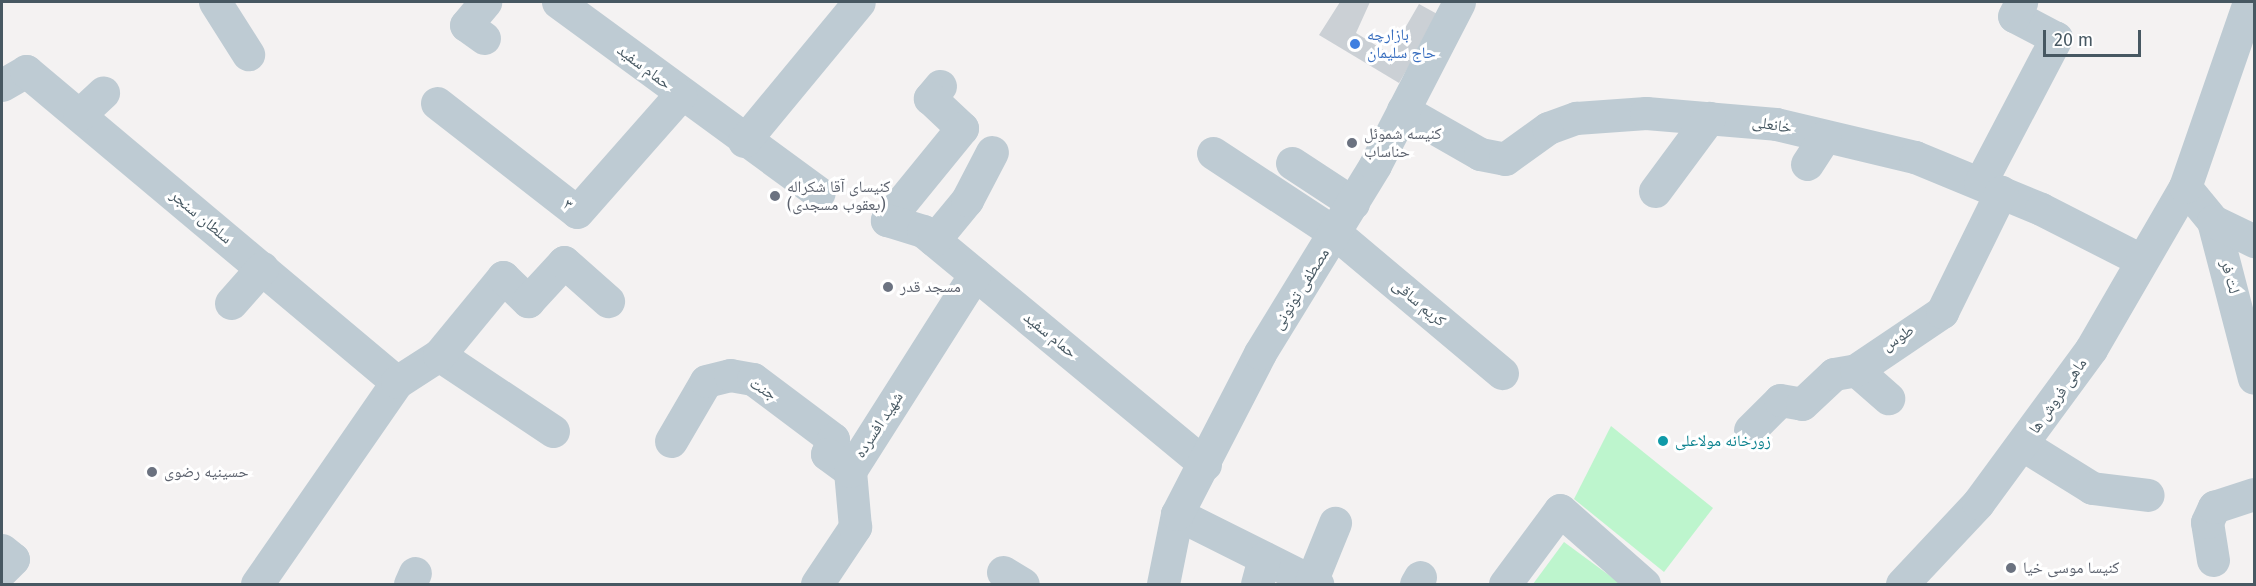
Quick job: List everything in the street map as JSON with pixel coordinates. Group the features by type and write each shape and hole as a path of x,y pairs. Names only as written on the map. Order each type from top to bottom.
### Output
{"street":[{"path":"214,2 248,54"},
{"path":"484,38 466,25 485,2"},
{"name":"حمام سفید","path":"558,2 680,95 819,193"},
{"path":"744,141 859,2"},
{"name":"مصطفی توتونی","path":"1163,585 1177,514 1205,464 1260,353 1353,203 1460,2"},
{"name":"طوس","path":"1750,430 1780,400 1802,404 1834,374 1856,370 1877,337 1942,312 1991,188 2056,38 2014,16 2021,2"},
{"name":"ماهی فروش ها","path":"1919,578 2023,445 2091,349 2185,187 2249,2"},
{"name":"سلطان سنجر","path":"2,85 26,71 398,382"},
{"name":"حمام سفید","path":"940,86 930,98 962,128 887,220 934,240 1205,464"},
{"path":"79,115 103,93"},
{"name":"۳","path":"437,103 577,212 680,95"},
{"name":"خانعلی","path":"1403,110 1480,154 1505,159 1548,128 1576,118 1646,113 1776,124 1915,157 1991,188 2141,260"},
{"path":"1655,191 1709,118"},
{"path":"1806,164 1825,136"},
{"path":"934,240 967,200 993,152"},
{"name":"کریم ساقی","path":"1213,153 1335,233 1502,373"},
{"path":"1292,163 1353,203"},
{"name":"لت فر","path":"2185,187 2213,221 2254,378"},
{"path":"2213,221 2254,241"},
{"path":"257,585 398,382 440,355 503,277 528,301 564,262 608,301"},
{"path":"231,303 262,268"},
{"name":"شهید افسرده","path":"817,585 855,527 850,471 975,274"},
{"path":"440,355 553,431"},
{"path":"1856,370 1888,398"},
{"name":"جنت","path":"671,441 706,381 730,375 753,380 833,439 827,454 850,471"},
{"path":"2023,445 2092,488 2148,495"},
{"path":"2213,560 2207,522 2214,507 2254,494"},
{"path":"1505,585 1560,510 1644,584"},
{"path":"1177,514 1260,571 1314,583 1335,523"}],"green space":[{"path":"1611,426 1713,508 1664,572 1574,499"},
{"path":"1564,542 1621,584 1533,584"}],"building":[{"name":"بازارچه حاج سلیمان","path":"1340,2 1370,2 1356,33 1390,54 1419,4 1439,15 1399,83 1319,35"}],"place":[{"name":"بازارچه حاج سلیمان","path":"1355,44"},
{"name":"کنیسه شموئل حناساب","path":"1352,143"},
{"name":"کنیسای آقا شکراله (یعقوب مسجدی)","path":"775,196"},
{"name":"مسجد قدر","path":"888,287"},
{"name":"زورخانه مولاعلی","path":"1663,441"},
{"name":"حسینیه رضوی","path":"152,472"},
{"name":"کنیسا موسی خیا","path":"2011,568"}]}
